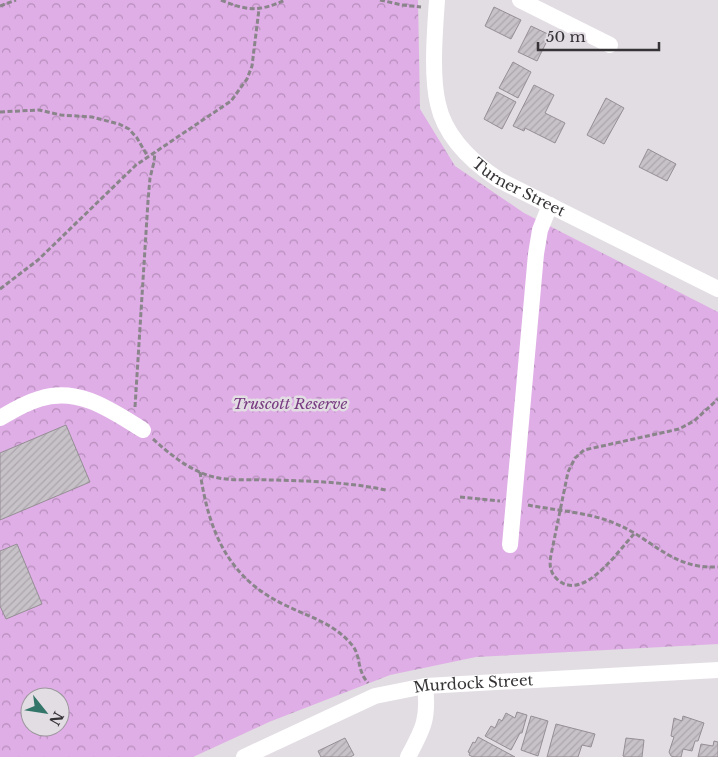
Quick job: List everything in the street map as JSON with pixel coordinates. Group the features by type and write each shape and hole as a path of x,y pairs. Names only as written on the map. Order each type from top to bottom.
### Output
{"street":[{"path":"520,0 610,45"},
{"name":"Turner Street","path":"437,3 435,85 438,104 453,138 480,167 499,180 718,289"},
{"path":"510,545 536,254 540,230 550,205"},
{"path":"0,418 38,399 55,395 73,396 104,406 138,427"},
{"name":"Murdock Street","path":"244,757 375,696 425,686 718,670"},
{"path":"408,757 425,721 427,712 425,686"}],"path":[{"path":"0,6 16,0"},
{"path":"221,0 241,8 259,9 285,0"},
{"path":"380,0 418,7 437,3"},
{"path":"0,289 38,260 136,165 231,101 247,79 252,66 259,9"},
{"path":"0,112 39,110 60,115 92,117 118,124 129,129 137,138 148,157"},
{"path":"155,151 148,201 138,427 179,462 209,476 320,481 386,490"},
{"path":"634,534 592,577 579,585 565,584 554,576 549,564 568,472 579,453 584,450 679,428 694,421 718,399"},
{"path":"200,472 208,515 216,538 228,557 246,579 265,594 286,606 322,621 344,637 357,653 362,673 375,696"},
{"path":"460,497 513,502 604,519 616,523 678,561 692,565 718,567"}],"green space":[{"name":"Truscott Reserve","path":"0,0 418,0 420,109 455,166 524,213 718,312 718,644 476,657 390,675 269,722 193,757 0,757"}],"building":[{"path":"494,7 521,20 511,39 485,26"},
{"path":"531,26 550,35 537,61 518,52"},
{"path":"513,62 531,72 518,98 499,88"},
{"path":"534,85 554,95 545,113 565,123 555,143 525,128 524,131 513,126"},
{"path":"497,92 516,102 502,129 484,119"},
{"path":"606,98 624,108 604,144 587,135"},
{"path":"648,149 676,164 667,181 639,167"},
{"path":"66,425 90,482 0,520 0,453"},
{"path":"17,544 42,604 6,619 0,606 0,551"},
{"path":"517,712 527,715 522,733 520,733 511,750 485,736 491,726 495,728 499,719 502,721 506,713 515,718"},
{"path":"531,716 548,721 538,756 521,750"},
{"path":"683,716 704,723 698,741 695,741 692,751 683,749 681,757 675,757 671,756 669,752 674,737 671,736 674,718 682,721"},
{"path":"556,724 595,734 591,747 582,745 578,757 547,757"},
{"path":"478,737 515,757 473,757 469,755 470,753 468,752 473,742 475,743"},
{"path":"345,738 354,755 350,757 321,757 318,751"},
{"path":"626,738 644,740 642,757 623,756"},
{"path":"714,741 718,742 718,757 698,757 701,744 713,746"}]}
